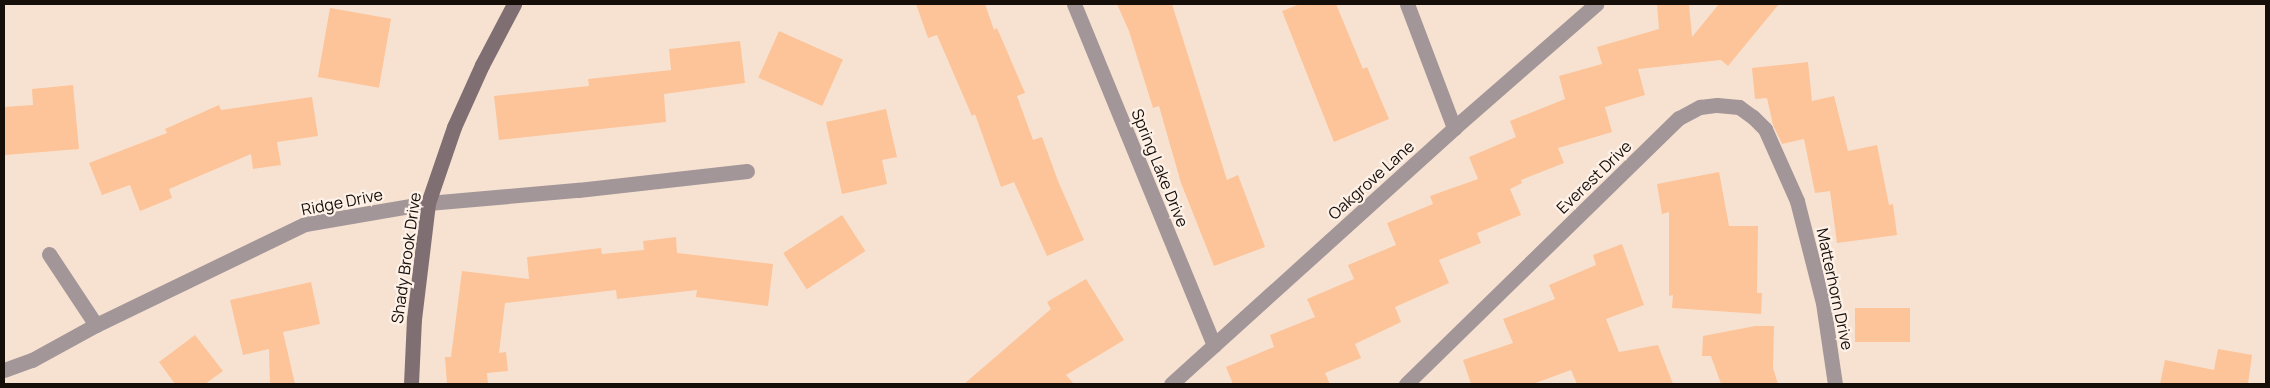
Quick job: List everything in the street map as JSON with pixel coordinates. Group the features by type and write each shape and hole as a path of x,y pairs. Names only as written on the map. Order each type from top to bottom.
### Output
{"street":[{"name":"Shady Brook Drive","path":"411,384 414,319 428,203 454,127 482,65 514,4"},
{"name":"Spring Lake Drive","path":"1074,4 1214,346"},
{"path":"1407,4 1454,128"},
{"name":"Oakgrove Lane","path":"1171,384 1454,128 1596,4"},
{"name":"Everest Drive","path":"1406,384 1679,118 1700,107 1717,105 1739,108 1753,117 1765,129 1797,201"},
{"name":"Ridge Drive","path":"4,370 32,360 96,325 305,224 428,203 578,190 747,171"},
{"name":"Matterhorn Drive","path":"1797,201 1823,303 1835,384"},
{"path":"49,254 96,325"}],"building":[{"path":"916,4 985,4 994,30 997,28 1025,93 1017,96 1033,140 1042,137 1058,181 1084,240 1047,256 1014,182 1001,187 975,114 972,116 937,35 928,38"},
{"path":"1117,4 1172,4 1227,180 1238,175 1265,247 1214,266 1181,183 1159,106 1153,108 1129,31"},
{"path":"1300,4 1336,4 1363,69 1367,67 1389,119 1334,142 1282,11"},
{"path":"1657,4 1689,4 1692,37 1719,4 1779,4 1728,66 1721,60 1638,69 1645,95 1605,107 1612,132 1558,148 1564,163 1521,180 1522,183 1510,189 1521,215 1477,233 1481,243 1439,260 1449,283 1395,307 1401,322 1355,344 1361,358 1325,373 1330,384 1233,384 1226,367 1274,347 1270,335 1315,317 1307,299 1354,279 1348,265 1396,245 1387,223 1433,204 1430,196 1478,179 1469,157 1516,137 1510,121 1565,99 1559,76 1602,64 1597,47 1659,29"},
{"path":"330,8 391,19 379,88 318,77"},
{"path":"779,31 843,59 822,106 758,78"},
{"path":"740,41 745,83 664,94 666,122 499,140 494,96 589,86 588,79 671,70 669,49"},
{"path":"1808,62 1812,101 1834,96 1848,151 1877,145 1889,205 1893,204 1897,235 1837,243 1830,191 1815,193 1804,139 1782,144 1773,125 1767,98 1755,99 1752,68"},
{"path":"73,85 79,149 5,155 4,107 33,105 32,89"},
{"path":"312,97 318,136 277,142 281,165 253,169 251,154 169,189 172,198 140,211 130,185 102,195 89,163 167,133 165,129 219,105 221,110"},
{"path":"886,109 897,157 882,160 887,184 842,194 826,122"},
{"path":"1719,172 1729,226 1758,226 1757,293 1762,293 1761,314 1672,308 1673,295 1669,296 1669,212 1662,214 1657,184"},
{"path":"842,215 865,251 807,289 783,253"},
{"path":"676,237 677,253 773,264 768,306 696,297 697,290 617,299 616,290 505,303 499,353 506,352 508,371 487,373 488,384 447,384 445,357 451,357 462,271 529,279 527,257 601,248 602,254 644,250 643,241"},
{"path":"1622,244 1644,305 1606,319 1619,352 1658,345 1673,384 1577,384 1571,370 1533,384 1471,384 1463,360 1513,343 1503,319 1555,299 1549,285 1596,265 1593,255"},
{"path":"1086,279 1124,340 1066,375 1074,384 964,384 1051,309 1047,302"},
{"path":"311,282 320,324 283,332 295,384 270,384 269,349 243,355 230,300"},
{"path":"1855,308 1910,308 1910,342 1855,342"},
{"path":"1755,326 1774,326 1773,368 1778,384 1721,384 1711,356 1702,356 1703,336"},
{"path":"195,335 223,371 205,384 175,384 159,362"},
{"path":"2218,349 2252,355 2248,384 2160,384 2165,360 2214,370"}]}
